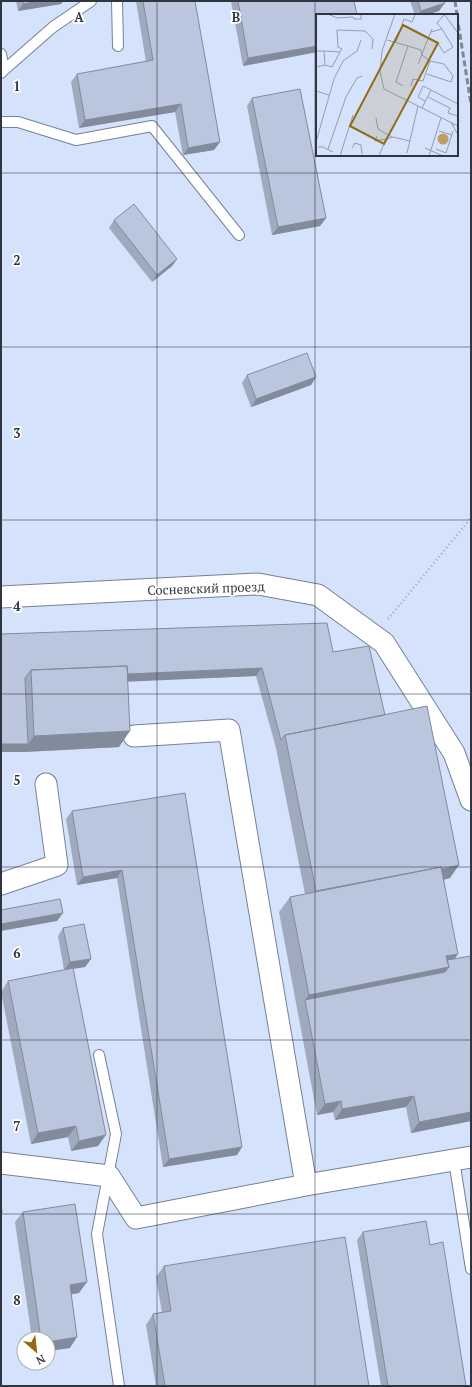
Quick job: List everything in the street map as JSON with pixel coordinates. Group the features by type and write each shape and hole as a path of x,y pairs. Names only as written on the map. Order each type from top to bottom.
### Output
{"street":[{"name":"Сосневский проезд","path":"1,597 258,584 318,595 384,643 454,753 471,800"},
{"path":"134,736 229,730 306,1185"},
{"path":"1,884 57,865 46,784"},
{"path":"1,1163 109,1176 136,1218 306,1185 463,1158"}],"lane":[{"path":"2,71 53,27 92,1"},
{"path":"117,1 118,46"},
{"path":"1,54 2,71"},
{"path":"1,122 18,122 76,140 152,126 239,235"},
{"path":"99,1055 116,1134 97,1234 119,1386"},
{"path":"463,1158 471,1269"}],"path":[{"path":"384,643 385,622 471,518"}],"building":[{"path":"23,1 38,1 23,4"},
{"path":"143,1 195,1 220,142 188,148 181,104 85,120 77,74 153,60"},
{"path":"238,1 354,1 357,14 316,14 316,46 248,58"},
{"path":"418,1 444,1 445,3 421,11"},
{"path":"300,89 326,218 278,227 252,98"},
{"path":"134,204 177,259 157,275 114,220"},
{"path":"307,353 316,377 256,399 247,375"},
{"path":"327,623 333,652 369,646 385,715 285,735 281,740 262,668 128,674 127,666 31,670 25,678 28,744 1,744 1,634"},
{"path":"127,666 130,731 34,736 31,670"},
{"path":"427,706 459,865 442,869 441,867 316,891 285,735"},
{"path":"185,793 242,1147 169,1159 122,870 83,877 72,811"},
{"path":"441,867 458,954 446,956 449,967 309,995 290,897"},
{"path":"60,899 63,913 1,924 1,910"},
{"path":"84,924 91,959 70,962 63,928"},
{"path":"471,956 471,1112 419,1122 414,1096 342,1109 341,1101 325,1104 305,1000 445,972 449,967 447,960"},
{"path":"73,968 106,1135 79,1141 76,1126 38,1133 8,981"},
{"path":"75,1204 87,1282 70,1285 77,1337 56,1341 56,1331 40,1331 23,1212"},
{"path":"426,1221 430,1245 443,1242 466,1386 388,1386 363,1232"},
{"path":"345,1237 369,1386 165,1386 153,1314 171,1311 164,1266"}],"railway":[{"path":"455,1 457,14"},
{"path":"458,22 471,104"}]}
